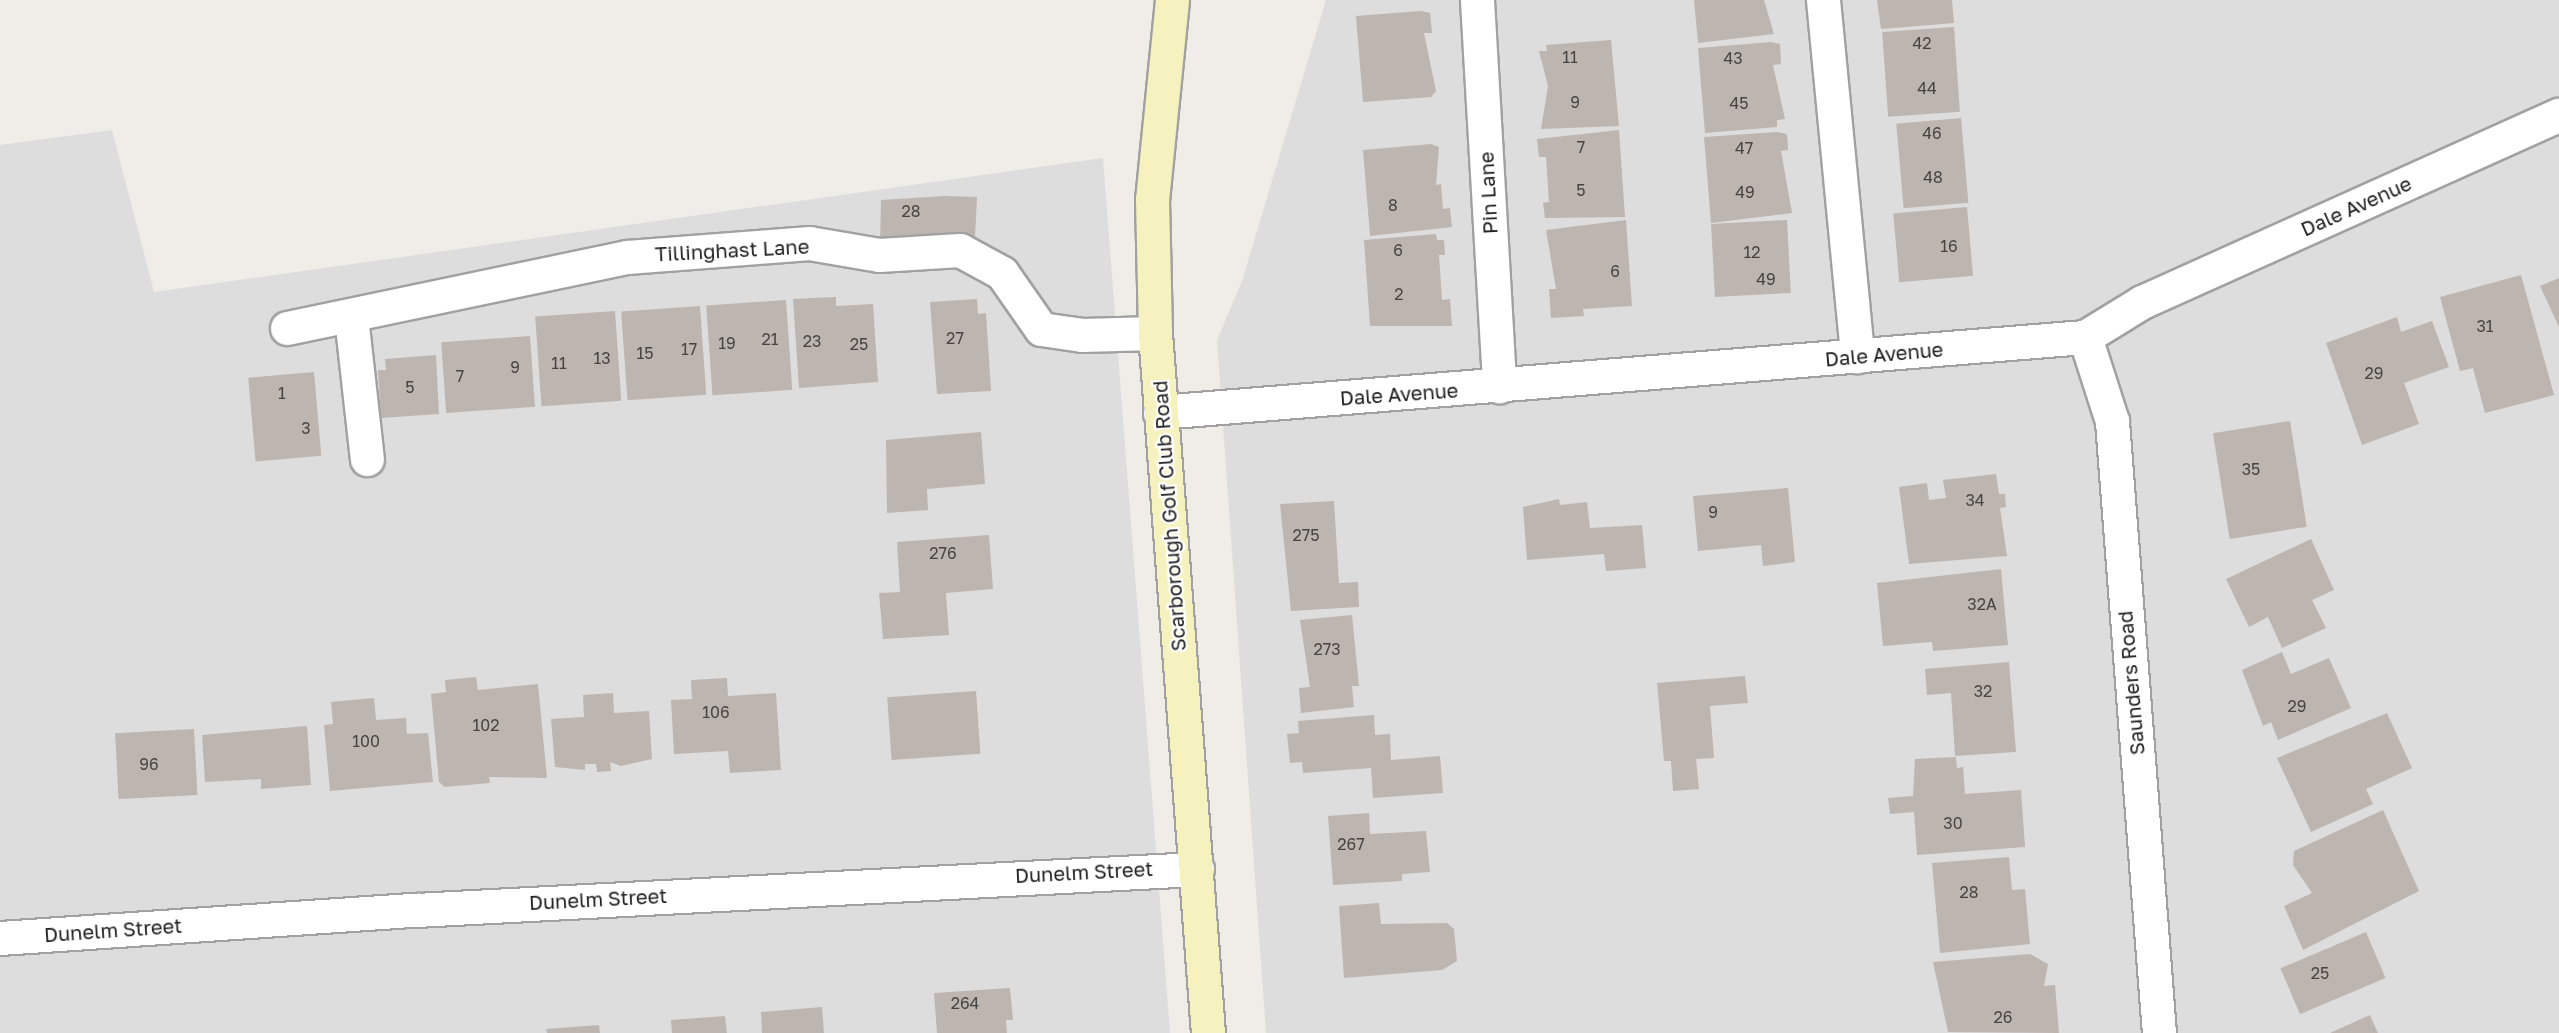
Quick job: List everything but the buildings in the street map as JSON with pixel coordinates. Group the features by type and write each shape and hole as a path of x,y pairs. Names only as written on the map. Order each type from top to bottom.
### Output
{"street":[{"name":"Scarborough Golf Club Road","path":"1172,0 1152,199 1155,333 1208,1033"},
{"name":"Pin Lane","path":"1477,0 1499,386"},
{"path":"1823,0 1857,356"},
{"name":"Dale Avenue","path":"1160,412 2085,337 2142,302 2559,115"},
{"name":"Tillinghast Lane","path":"287,328 351,317 627,257 809,243 879,255 960,250 1002,273 1041,329 1082,335 1155,333"},
{"path":"351,317 367,459"},
{"name":"Saunders Road","path":"2085,337 2112,421 2159,1033"},
{"name":"Dunelm Street","path":"0,938 522,904 1197,869"}],"shaded area":[{"path":"1326,0 2559,0 2559,1033 1266,1033 1217,340 1242,281"},
{"path":"112,130 154,292 1103,158 1170,1033 0,1033 0,145"}]}
